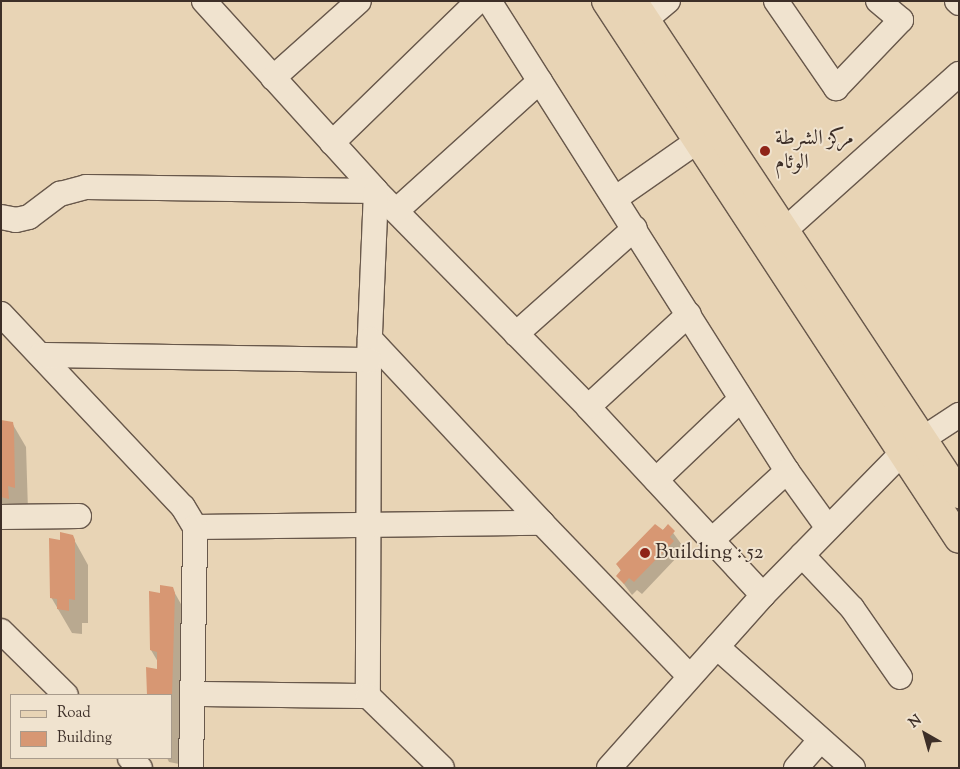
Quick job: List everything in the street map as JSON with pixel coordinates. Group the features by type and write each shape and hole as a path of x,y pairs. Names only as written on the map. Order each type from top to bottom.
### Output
{"main road":[{"path":"606,1 634,17 785,230 912,443 959,539"},
{"path":"634,17 699,140 912,443 959,494"}],"street":[{"path":"204,1 376,191 588,407 763,595"},
{"path":"273,78 359,1"},
{"path":"332,143 478,1"},
{"path":"489,1 616,198 787,471 828,528"},
{"path":"634,17 668,1"},
{"path":"776,1 836,88 901,20 878,1"},
{"path":"785,230 959,74"},
{"path":"396,212 540,80"},
{"path":"616,198 699,140"},
{"path":"1,217 16,220 29,217 60,194 86,187 376,191"},
{"path":"368,696 367,526 370,350 376,191"},
{"path":"516,334 635,228"},
{"path":"1,314 183,507 195,527 194,694 191,768"},
{"path":"588,407 689,314"},
{"path":"41,355 370,350 542,523 689,676"},
{"path":"656,480 741,399"},
{"path":"610,768 689,676 763,595 912,443 959,415"},
{"path":"712,540 787,471"},
{"path":"1,517 79,516"},
{"path":"195,527 542,523"},
{"path":"802,555 852,608 900,677"},
{"path":"1,631 65,694"},
{"path":"717,647 853,768"},
{"path":"194,694 368,696 442,768"},
{"path":"796,768 820,740"},
{"path":"131,759 140,768"}],"building":[{"path":"1,420 13,422 14,428 15,488 8,486 9,499 1,497"},
{"name":"Building : 52","path":"655,524 663,530 668,524 675,531 670,537 674,541 634,582 629,578 624,584 616,576 621,570 616,564"},
{"path":"60,532 73,535 75,540 75,600 69,599 69,611 57,609 57,599 50,598 49,538 60,540"},
{"path":"160,585 173,587 175,593 172,695 147,694 146,667 157,669 157,652 150,650 149,591 160,593"}],"place":[{"name":"مركز الشرطة الوئام","path":"765,151"},
{"name":"Building : 52","path":"645,553"}]}
